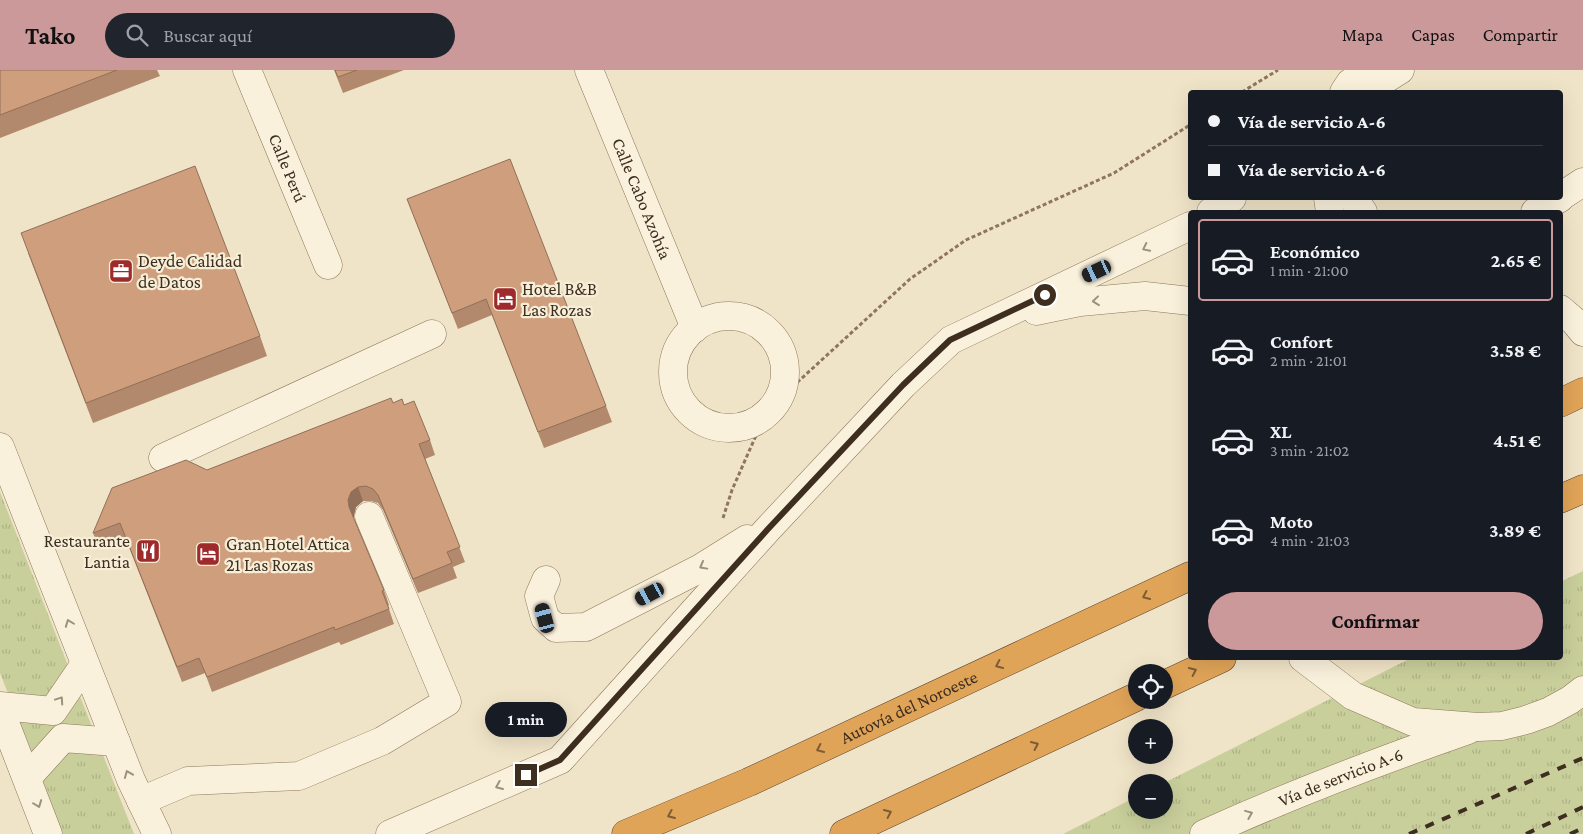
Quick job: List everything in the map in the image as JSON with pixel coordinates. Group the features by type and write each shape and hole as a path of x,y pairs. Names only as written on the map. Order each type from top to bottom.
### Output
{"highway":[{"path":"1563,402 1583,392"},
{"path":"1563,498 1583,488"},
{"name":"Autovía del Noroeste","path":"626,834 749,782 1188,577"},
{"path":"1173,680 1218,660"},
{"path":"844,834 1128,701"}],"street":[{"name":"Calle Perú","path":"247,70 328,265"},
{"name":"Calle Cabo Azohía","path":"589,70 695,328"},
{"path":"1328,90 1343,70"},
{"path":"1345,90 1350,83 1370,70"},
{"path":"1368,90 1400,70"},
{"path":"1563,195 1583,182"},
{"path":"1214,210 1229,200"},
{"path":"1537,210 1555,200"},
{"path":"390,834 560,760 774,523 903,385 950,340 1188,227"},
{"path":"993,320 1080,302 1145,296 1188,302"},
{"path":"1563,312 1583,332"},
{"path":"730,316 749,319 766,329 778,344 785,363 784,382 771,407 750,424 733,428 715,426 699,420 685,407 677,392 673,375 675,357 682,341 695,328 709,320 730,316"},
{"path":"163,458 432,334"},
{"path":"0,447 116,742 157,834"},
{"path":"141,801 188,781 299,776 382,741 447,702 369,516"},
{"path":"546,580 539,596 545,618 556,628 586,627 716,559 774,523"},
{"path":"1306,660 1353,696 1412,722 1502,726 1548,712 1570,700 1583,690"},
{"path":"0,706 53,711 85,664"},
{"path":"0,710 48,834"},
{"name":"Vía de servicio A-6","path":"1204,834 1377,762 1478,726"},
{"path":"27,778 63,738 116,742"}],"path":[{"path":"1245,90 1278,70"},
{"path":"716,559 718,534 732,490 771,407 910,279 966,240 1114,173 1188,126"}],"green space":[{"path":"0,492 134,834 63,834 0,673"},
{"path":"1583,571 1583,834 1063,834 1128,801 1128,819 1173,819 1173,778 1407,660 1563,660 1563,581"}],"building":[{"path":"0,70 117,70 0,115"},
{"path":"335,70 357,70 338,77"},
{"name":"Hotel B&B Las Rozas","path":"510,159 606,406 538,432 486,299 452,313 407,199"},
{"path":"195,166 260,336 86,403 21,233"},
{"name":"Gran Hotel Attica 21 Las Rozas","path":"391,398 393,403 402,399 404,405 414,401 430,440 419,444 460,547 447,552 452,563 413,579 378,495 373,489 366,486 358,487 351,492 348,500 349,507 384,590 382,591 389,609 335,630 334,627 207,677 199,658 177,667 120,523 93,533 112,488 186,460 207,470"}],"railway":[{"path":"1409,834 1583,758"},
{"path":"1526,834 1583,807"},
{"path":"1570,834 1583,828"}],"place":[{"name":"Deyde Calidad de Datos","path":"121,271"},
{"name":"Hotel B&B Las Rozas","path":"505,299"},
{"name":"Restaurante Lantia","path":"148,551"},
{"name":"Gran Hotel Attica 21 Las Rozas","path":"208,554"}],"route":[{"path":"526,775 560,760 768,529 903,385 950,340 1045,295"}]}
